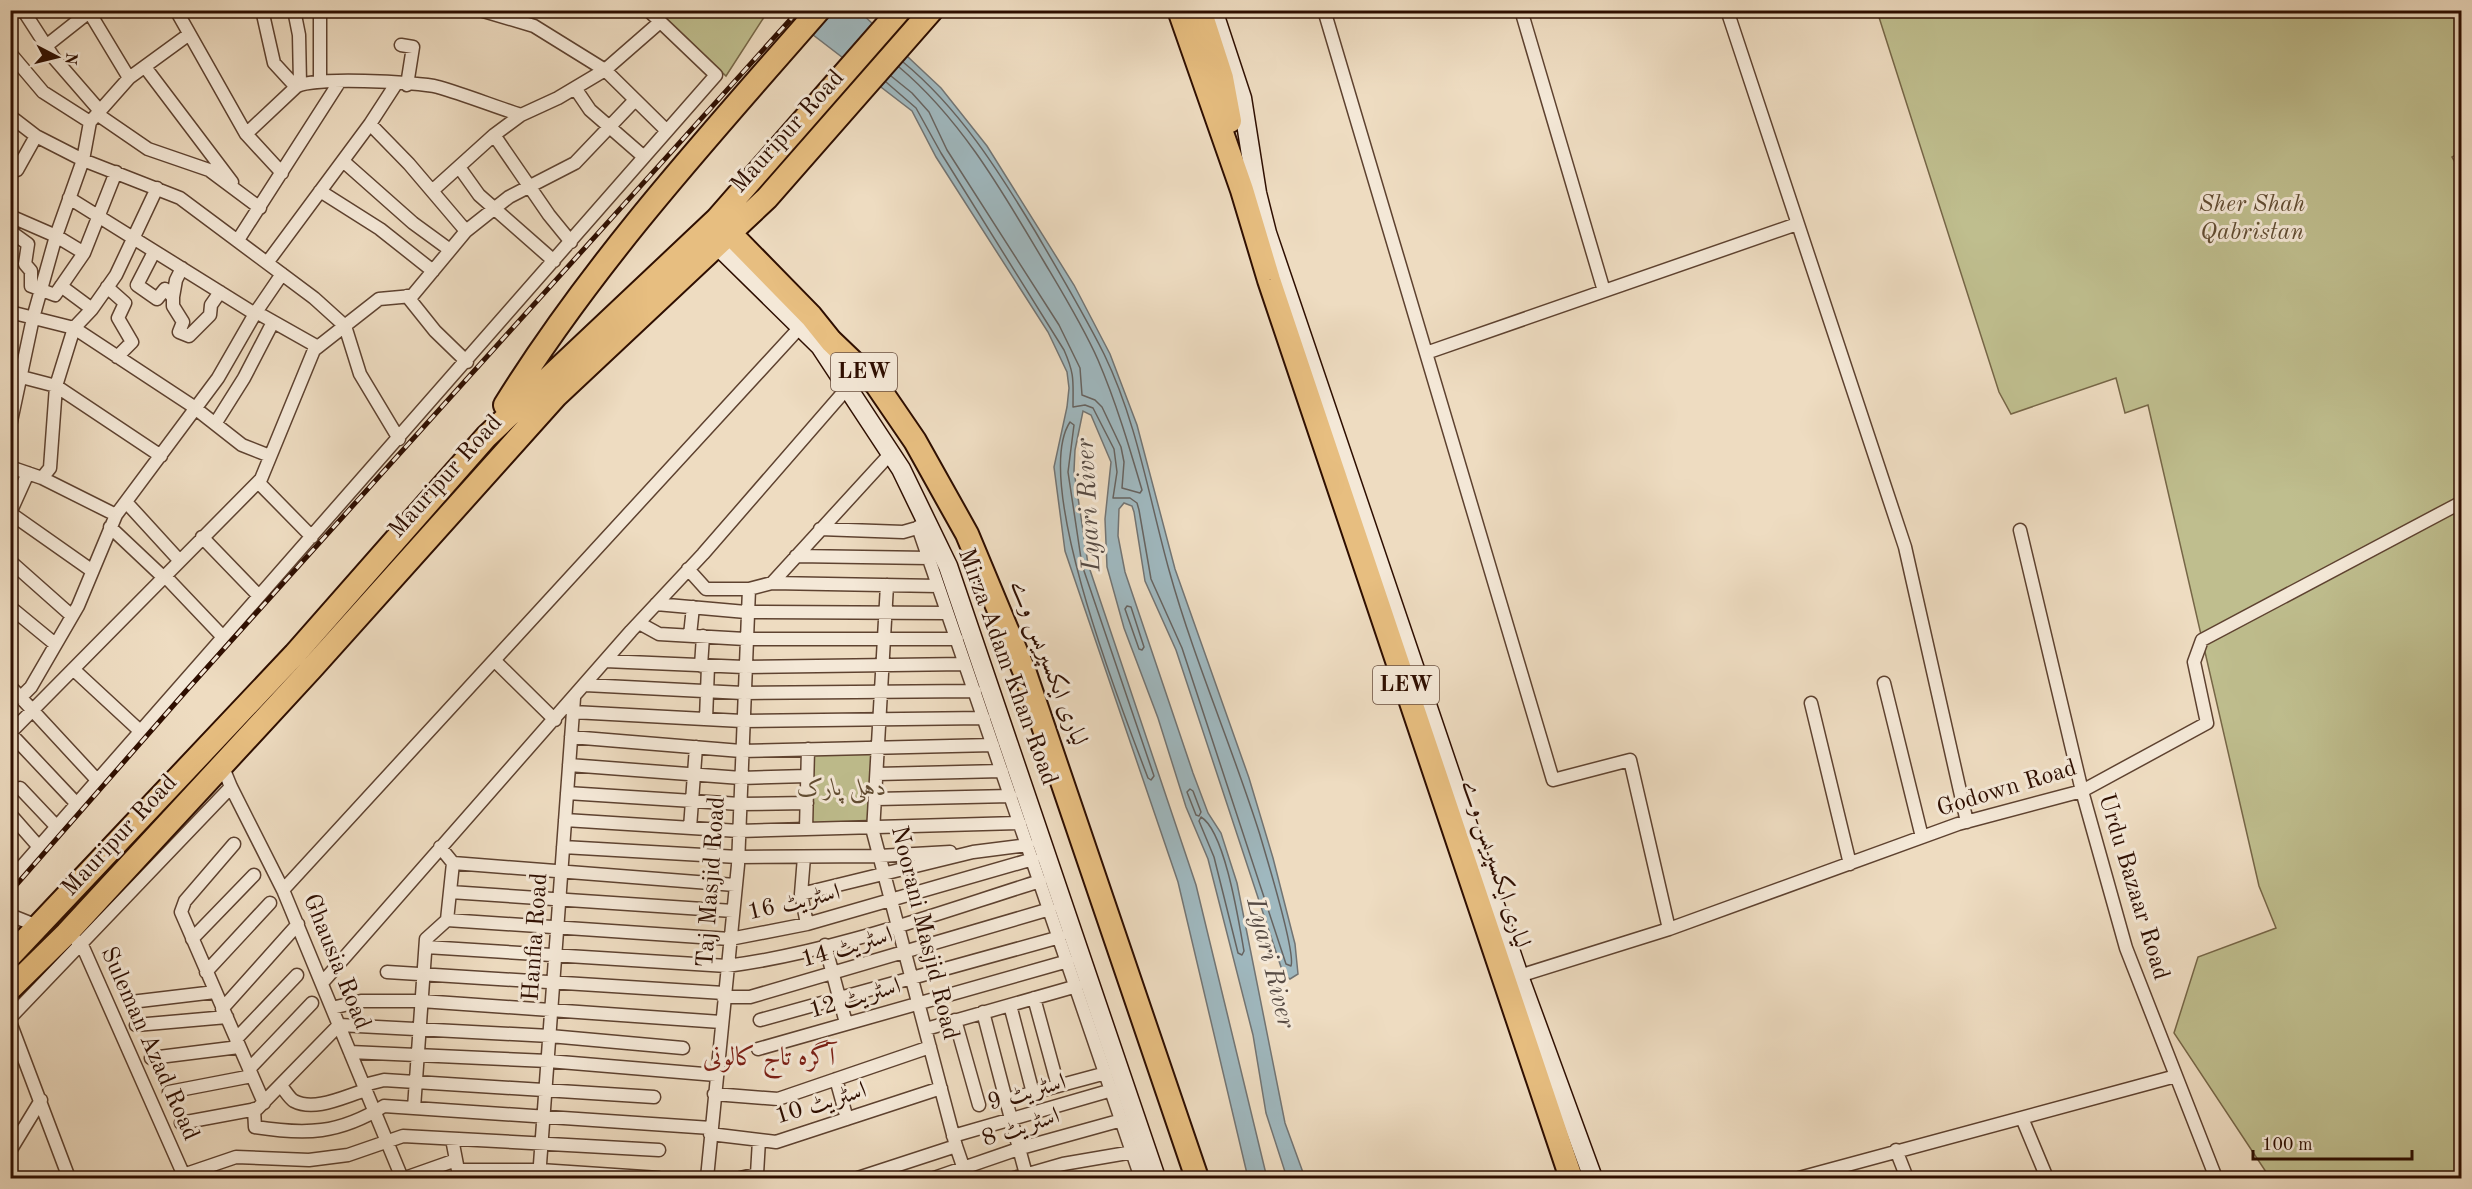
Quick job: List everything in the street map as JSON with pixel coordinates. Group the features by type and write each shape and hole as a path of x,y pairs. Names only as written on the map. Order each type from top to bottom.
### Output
{"highway":[{"path":"486,436 536,356 671,178 819,10"},
{"name":"Mauripur Road","path":"10,989 75,939 222,765 556,396 717,232 750,179 900,10"},
{"name":"Mauripur Road","path":"10,956 40,927 295,654 486,436 717,232 767,198 932,10"},
{"name":"LEW","path":"1179,10 1242,190"},
{"name":"LEW","path":"1200,10 1222,78 1242,190"},
{"name":"لیاری ایکسپریس وے","path":"1242,190 1269,280 1571,1179"},
{"name":"لیاری ایکسپریس وے","path":"717,232 855,378 896,411 942,486 991,587 1060,771 1197,1179"}],"street":[{"path":"23,10 96,115"},
{"path":"176,10 188,35 246,134 282,173"},
{"path":"262,10 274,63 298,85"},
{"path":"294,10 298,35 298,85"},
{"path":"320,10 320,80"},
{"path":"480,10 534,26 605,70 667,130"},
{"path":"11,879 140,730 467,362 716,75 648,10"},
{"path":"1213,10 1242,98 1257,193 1267,233 1519,976 1593,1179"},
{"path":"1323,10 1553,780 1630,760 1669,929"},
{"path":"1521,10 1604,291"},
{"path":"1727,10 1905,547 1967,822"},
{"path":"46,46 89,11 129,78"},
{"path":"432,191 494,135 521,115 605,70 660,22"},
{"path":"10,426 15,375 56,236 96,115 129,78 188,35"},
{"path":"267,263 370,124 402,85 413,47 401,45"},
{"path":"10,53 43,92 96,115 148,148 209,170 260,208"},
{"path":"145,67 242,195"},
{"path":"246,134 298,85 320,80 435,87 521,115"},
{"path":"238,240 340,81"},
{"path":"574,88 590,110 644,157"},
{"path":"76,803 10,733 163,575 258,482 314,350 380,299 412,296 466,231 496,207 575,163 635,100"},
{"path":"10,116 36,136 83,160 180,198 314,298 345,326 360,374 399,439"},
{"path":"370,124 466,231"},
{"path":"494,135 571,242"},
{"path":"10,166 17,170 36,136"},
{"path":"342,161 413,223 450,250"},
{"path":"459,167 479,195 496,207 554,261"},
{"path":"10,231 28,244 25,264 31,272 31,286 55,295 84,253 116,172"},
{"path":"42,478 50,468 56,386 74,328 92,309 107,287 157,188"},
{"path":"320,191 380,229 433,271"},
{"path":"69,198 255,313 318,346"},
{"path":"10,216 56,236 84,253"},
{"path":"1426,353 1797,224"},
{"name":"Mirza Adam Khan Road","path":"717,232 820,346 855,378 923,526 948,566 991,686 1156,1179"},
{"path":"154,252 137,285 157,299 165,289 173,297"},
{"path":"182,268 176,280 173,297 173,306 183,322 179,332 189,336 210,315 211,305 220,292"},
{"path":"20,698 31,687 72,616 113,521 219,378 255,313 282,274"},
{"path":"61,286 92,309"},
{"path":"107,287 125,303 118,318 132,342 117,357"},
{"path":"407,296 435,332 467,362"},
{"path":"10,312 74,328 196,409 242,445 270,456"},
{"path":"215,424 244,378 273,322"},
{"path":"283,890 495,662 802,325"},
{"path":"15,375 56,386 161,456"},
{"path":"322,983 440,846 555,720 855,378"},
{"path":"772,583 891,453"},
{"path":"10,467 42,478 113,521 223,637"},
{"path":"28,473 11,513 91,570"},
{"path":"258,482 312,537"},
{"path":"126,502 179,560"},
{"name":"Godown Road","path":"1519,976 1669,929 1967,822 2082,791 2207,723 2194,662 2202,640 2462,502"},
{"path":"820,529 903,532 923,526 929,558 947,613 1077,986 1141,1179"},
{"name":"Urdu Bazaar Road","path":"2020,530 2082,791 2126,948 2216,1179"},
{"path":"202,537 259,596"},
{"path":"796,556 929,558"},
{"path":"10,561 72,616"},
{"path":"688,569 706,589 749,589 772,583 938,586"},
{"name":"Noorani Masjid Road","path":"887,585 882,719 874,826 879,856 897,926 920,1003 954,1141 965,1173"},
{"name":"Taj Masjid Road","path":"707,1179 738,858 746,612 749,589"},
{"path":"656,604 746,612 947,613"},
{"path":"10,607 55,644"},
{"path":"690,636 693,607"},
{"path":"639,623 659,634 745,639 957,639"},
{"path":"703,636 707,691 706,719"},
{"path":"605,661 744,667 965,664"},
{"path":"495,662 555,720"},
{"path":"72,669 140,730"},
{"path":"1884,683 1922,837"},
{"path":"10,686 97,780"},
{"path":"585,686 743,693 975,691"},
{"name":"Hanfia Road","path":"540,1174 574,698"},
{"path":"1811,703 1850,864"},
{"path":"573,712 742,721 984,717"},
{"path":"571,737 741,751 993,745"},
{"path":"690,828 696,747"},
{"path":"806,829 808,749"},
{"name":"Ghausia Road","path":"222,765 298,924 404,1179"},
{"path":"569,765 741,778 807,776"},
{"path":"877,774 1002,771"},
{"path":"20,788 56,826"},
{"path":"69,1179 10,1020 75,939 231,788"},
{"path":"567,793 740,804 807,803"},
{"path":"876,799 1011,796"},
{"path":"10,814 39,847"},
{"path":"565,820 739,831 1020,823"},
{"path":"234,844 181,908 192,939 251,1073 259,1106"},
{"path":"801,894 951,857 1028,845"},
{"path":"414,1108 426,939 447,920 453,863 440,846"},
{"path":"563,847 738,858 879,856 950,852 951,857"},
{"path":"804,857 801,894 807,924"},
{"name":"اسٹریٹ 16","path":"447,920 730,939 807,924 891,902 1033,859"},
{"path":"453,863 735,885"},
{"path":"192,939 255,875"},
{"path":"426,947 727,966 762,961 897,926 1040,881"},
{"path":"450,892 559,901 733,910"},
{"path":"206,972 270,903"},
{"name":"اسٹریٹ 14","path":"387,972 554,980 750,998 1050,909"},
{"path":"10,915 40,927"},
{"path":"136,1025 224,1013 298,924"},
{"path":"760,1020 1060,937"},
{"name":"Suleman Azad Road","path":"75,939 184,1177"},
{"path":"825,945 846,1023"},
{"name":"اسٹریٹ 12","path":"758,1048 1068,962"},
{"path":"151,1058 238,1043 297,975"},
{"path":"926,1029 1077,986"},
{"path":"131,1002 215,992"},
{"path":"1034,998 1058,1086"},
{"path":"332,1008 361,1001 422,1001 721,1022"},
{"path":"169,1092 251,1073 312,1003"},
{"path":"1010,1005 1033,1093"},
{"path":"983,1012 1027,1177"},
{"path":"956,1020 979,1105"},
{"path":"181,1123 259,1106 339,1025 550,1036 684,1048"},
{"path":"714,1094 778,1099 930,1047"},
{"path":"350,1052 548,1061 716,1075"},
{"path":"1006,1100 1106,1073"},
{"path":"1799,1179 1896,1150 2176,1076"},
{"path":"836,1079 847,1119"},
{"path":"281,1086 293,1101 310,1105 327,1102 384,1080 654,1097"},
{"name":"اسٹریٹ 10","path":"259,1106 255,1127 293,1133 322,1131 375,1112 384,1106 544,1116 711,1131 776,1142 941,1088"},
{"name":"اسٹریٹ 9","path":"858,1179 1012,1119 1112,1090"},
{"path":"10,1151 41,1100"},
{"path":"2022,1118 2047,1179"},
{"name":"اسٹریٹ 8","path":"934,1179 965,1173 1021,1148 1122,1120"},
{"path":"184,1177 236,1157 309,1160 348,1155 403,1136 659,1150"},
{"path":"452,1139 458,1170 659,1178"},
{"path":"740,1179 757,1174 759,1140"},
{"path":"1896,1150 1907,1179"},
{"path":"1014,1179 1027,1177 1063,1164 1133,1152"},
{"path":"404,1179 456,1160"}],"green space":[{"path":"658,11 768,11 726,76"},
{"name":"Sher Shah Qabristan","path":"1877,11 2461,11 2461,152 2452,157 2462,174 2461,1178 2270,1178 2174,1033 2198,957 2276,928 2259,886 2148,405 2125,413 2116,378 2011,414 1999,392"},
{"name":"دہلی پارک","path":"879,748 874,826 806,828 808,749"}],"water":[{"path":"782,11 859,11 941,88 987,146 1074,285 1110,354 1137,425 1175,569 1249,778 1295,944 1298,974 1290,979 1283,973 1176,650 1145,581 1132,506 1124,503 1119,509 1118,536 1125,572 1193,773 1208,813 1221,833 1237,883 1285,1123 1305,1178 1287,1178 1266,1113 1253,1035 1208,859 1186,807 1158,718 1124,628 1107,567 1105,519 1111,462 1091,415 1083,411 1075,450 1074,471 1088,564 1196,885 1267,1178 1248,1178 1178,882 1065,551 1054,467 1067,407 1069,388 1067,372 1048,332 936,157 912,111"}],"railway":[{"path":"10,892 186,691 799,10"}],"district":[{"name":"آگرہ تاج کالونی","path":"769,1058"}],"water label":[{"name":"Lyari River","path":"1089,505"},
{"name":"Lyari River","path":"1270,963"}]}
